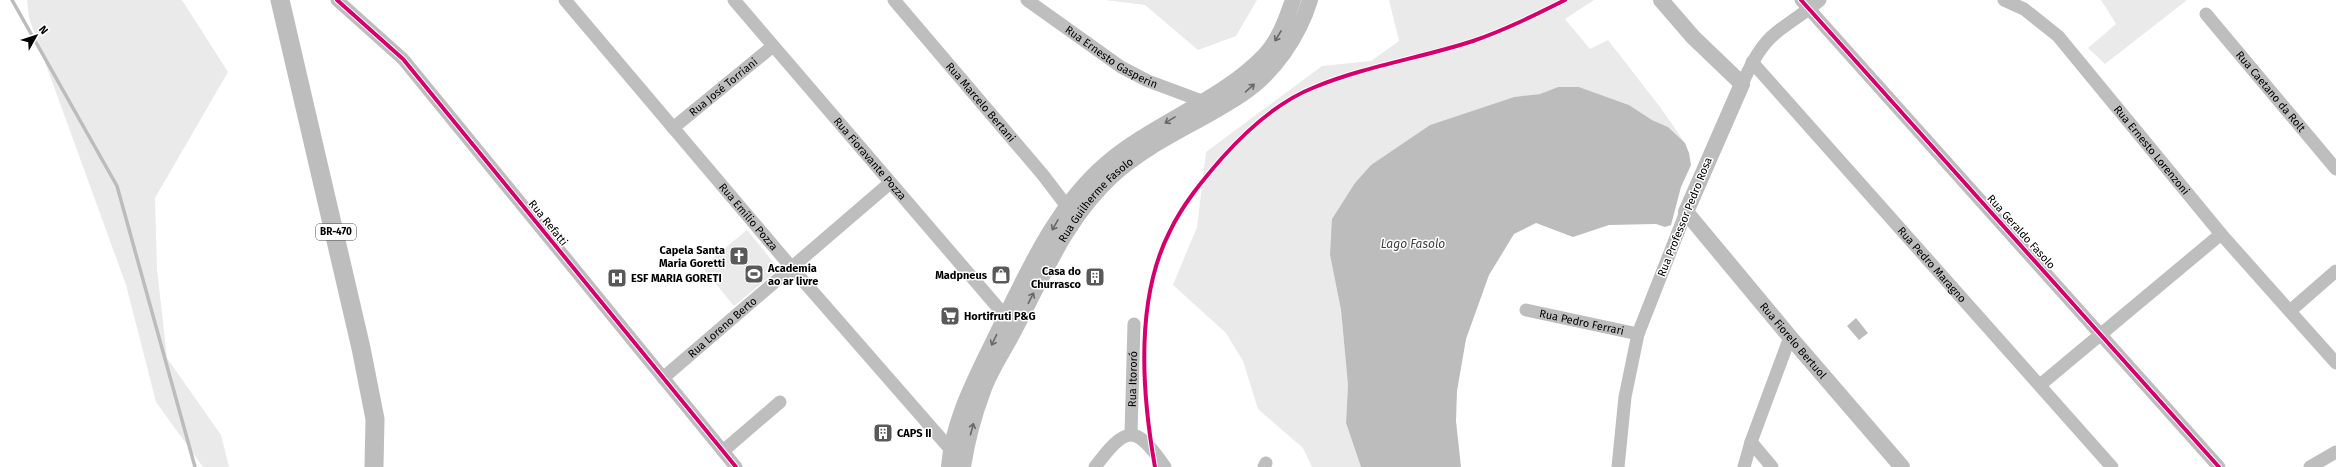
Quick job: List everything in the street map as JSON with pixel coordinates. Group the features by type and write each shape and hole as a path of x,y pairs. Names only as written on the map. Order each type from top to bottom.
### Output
{"highway":[{"name":"BR-470","path":"280,0 361,348 375,418 374,467"}],"main road":[{"name":"Rua Guilherme Fasolo","path":"949,467 951,450 968,395 1010,323 1044,273 1072,212 1089,180 1107,162 1130,145 1243,75 1264,56 1284,27 1293,0"},
{"name":"Rua Guilherme Fasolo","path":"1072,212 1086,202 1112,176 1143,152 1243,94 1280,59 1293,39 1310,0"},
{"path":"1661,0 1692,37 1742,84"},
{"name":"Rua Professor Pedro Rosa","path":"1686,212 1742,84"},
{"name":"Rua Fiorelo Bertuol","path":"1686,212 1790,337 1902,467"},
{"name":"Rua Guilherme Fasolo","path":"964,467 965,453 983,389 1010,323"}],"street":[{"name":"Rua Refatti","path":"336,0 403,59 736,467"},
{"name":"Rua Emílio Pozza","path":"565,0 792,268 951,450"},
{"name":"Rua Fioravante Pozza","path":"734,0 1010,323"},
{"name":"Rua Marcelo Bertani","path":"894,0 1072,212"},
{"name":"Rua Ernesto Gasperin","path":"1027,0 1080,40 1121,67 1148,81 1204,100 1218,108"},
{"name":"Rua Professor Pedro Rosa","path":"1742,84 1752,62 1776,33 1805,5 1820,0"},
{"name":"Rua Ernesto Lorenzoni","path":"2004,0 2024,8 2058,36 2221,234 2336,363"},
{"name":"Rua Geraldo Fasolo","path":"1805,5 2219,467"},
{"name":"Rua Caetano da Rolt","path":"2206,14 2336,169"},
{"name":"Rua José Torriani","path":"673,128 773,46"},
{"name":"Rua Pedro Maragno","path":"1752,62 2112,467"},
{"name":"Rua Loreno Berto","path":"663,378 890,183"},
{"name":"Rua Professor Pedro Rosa","path":"1618,467 1625,396 1638,334 1686,212"},
{"path":"2040,385 2221,234"},
{"path":"2290,311 2336,271"},
{"name":"Rua Pedro Ferrari","path":"1526,310 1638,334"},
{"name":"Rua Itororó","path":"1131,434 1134,324"},
{"path":"1744,467 1751,442 1790,337"},
{"path":"723,451 780,402"},
{"path":"1100,465 1118,439 1131,434 1139,436 1152,447 1165,467"},
{"path":"1751,442 1772,467"},
{"path":"2310,467 2336,452"}],"shaded area":[{"path":"27,0 182,0 228,72 155,198 157,269 167,358 221,435 229,467 203,467 156,402 126,285 29,18"},
{"path":"1105,0 1257,0 1236,36 1198,50 1145,5"},
{"path":"1389,0 1594,0 1565,19 1590,49 1608,40 1660,107 1685,143 1668,127 1652,120 1629,105 1579,87 1558,87 1540,94 1514,97 1430,125 1371,165 1330,255 1341,310 1348,385 1346,423 1361,467 1312,467 1303,448 1258,409 1243,361 1226,333 1173,285 1197,227 1206,152 1322,66 1371,61 1399,41"},
{"path":"2101,0 2187,0 2105,64 2088,48 2116,24"},
{"path":"747,230 779,269 734,306 702,267"}],"water":[{"name":"Lago Fasolo","path":"1558,87 1579,87 1629,105 1652,120 1668,127 1685,143 1689,153 1691,165 1681,187 1671,225 1665,227 1656,224 1609,225 1573,237 1536,223 1514,234 1489,275 1466,339 1457,391 1456,421 1461,467 1361,467 1346,423 1348,385 1341,310 1330,255 1332,219 1355,183 1371,165 1430,125 1514,97 1540,94"},
{"path":"1856,318 1868,333 1859,340 1847,326"}],"waterway":[{"path":"12,0 117,186 195,467"}],"cycle path":[{"path":"337,0 403,59 736,467"},
{"path":"1155,467 1147,409 1144,347 1146,316 1151,286 1159,258 1175,221 1193,193 1207,175 1242,137 1264,117 1276,108 1302,93 1354,73 1485,37 1565,0"},
{"path":"1801,0 2219,467"}],"place":[{"name":"Capela Santa Maria Goretti","path":"739,256"},
{"name":"Academia ao ar livre","path":"754,274"},
{"name":"Madpneus","path":"1001,275"},
{"name":"Casa do Churrasco","path":"1095,277"},
{"name":"ESF MARIA GORETI","path":"617,278"},
{"name":"Hortifruti P&G","path":"950,316"},
{"name":"CAPS II","path":"883,433"}]}
